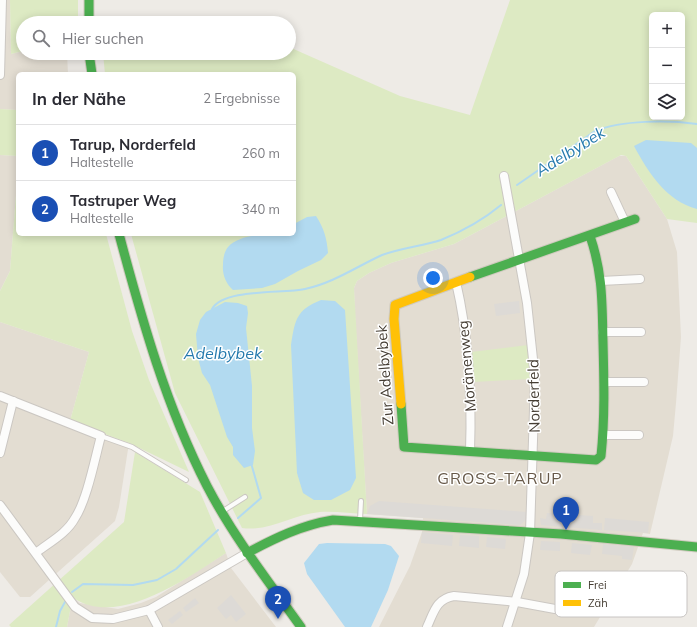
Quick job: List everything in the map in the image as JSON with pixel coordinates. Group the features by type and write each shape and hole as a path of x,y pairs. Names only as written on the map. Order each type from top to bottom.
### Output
{"street":[{"path":"0,76 2,0"},
{"path":"89,0 89,16"},
{"path":"90,60 92,72"},
{"name":"Norderfeld","path":"504,176 520,260 532,340 535,378 534,456 530,533 524,574 508,627"},
{"path":"611,192 625,222"},
{"name":"Zur Adelbybek","path":"603,434 600,456 596,460 404,447 394,319 395,305 507,263 590,236 635,219"},
{"path":"120,236 141,317 170,399 193,455 222,512 247,553 301,627"},
{"path":"590,236 598,260 601,281 604,382 603,434 639,435"},
{"path":"601,281 640,279"},
{"name":"Moränenweg","path":"456,282 463,314 470,374 472,411 470,451"},
{"path":"602,332 641,332"},
{"path":"604,382 644,382"},
{"path":"0,396 101,436 82,503 76,518 65,531 37,552"},
{"path":"0,453 13,401"},
{"path":"0,505 37,552 55,581 75,607 92,618 113,619 149,610 271,539 309,524 333,520 660,542 697,548"},
{"path":"427,627 439,601 447,597 454,596 516,602 555,609"},
{"path":"149,610 158,627"}],"lane":[{"path":"101,436 132,447 186,480"},
{"path":"222,512 245,497"},
{"path":"360,522 361,501"}],"shaded area":[{"path":"0,0 10,0 11,54 16,53 16,60 67,60 68,72 16,72 16,110 0,109"},
{"path":"0,155 16,156 16,194 10,271 0,291"},
{"path":"619,156 626,156 667,219 677,252 681,337 673,436 650,534 643,533 632,564 628,571 555,571 555,617 600,617 594,627 379,627 410,566 422,532 423,518 367,514 354,288 357,281 369,273 391,263 454,244"},
{"path":"519,301 520,313 496,316 494,304"},
{"path":"0,322 89,352 70,421 129,443 119,507 115,521 30,597 20,597 0,572"},
{"path":"379,501 527,512 526,520 520,525 367,514 370,506"},
{"path":"547,513 593,516 593,523 602,523 602,530 541,525 540,518 546,519"},
{"path":"605,518 649,522 648,533 604,530"},
{"path":"422,532 453,535 452,546 421,543"},
{"path":"460,535 479,536 479,548 459,546"},
{"path":"487,537 506,539 505,549 486,547"},
{"path":"541,541 560,542 560,551 540,550"},
{"path":"572,543 592,545 590,555 571,553"},
{"path":"603,544 634,547 632,560 622,559 622,556 602,554"},
{"path":"226,553 231,568 276,627 67,627 70,611 75,599 80,603 118,609 141,603 156,597"},
{"path":"231,595 246,614 236,622 231,615 226,619 217,608"},
{"path":"195,598 199,603 186,612 183,608"},
{"path":"180,611 183,615 172,624 168,620"}],"green space":[{"path":"10,0 78,0 78,16 16,16 16,53 11,54"},
{"path":"510,0 697,0 697,223 667,219 626,156 621,155 454,244 391,263 369,273 357,281 354,288 367,514 332,512 310,513 272,525 252,529 242,528 175,393 132,236 296,236 296,72 105,72 104,60 296,60 296,50 400,96 470,115"},
{"path":"0,109 16,110 16,156 0,155"},
{"path":"16,194 16,236 107,236 132,331 149,380 189,472 129,443 70,421 89,352 0,322 0,291 10,271"},
{"path":"528,345 530,379 473,382 471,352"},
{"path":"135,452 200,492 226,553 154,596 133,603 112,607 93,606 75,599 70,611 67,627 11,627 9,625 124,522"}],"water":[{"path":"646,140 691,143 697,148 697,209 686,205 667,192 645,166 634,146"},
{"path":"316,216 326,238 328,253 321,260 275,284 262,288 233,290 228,285 223,272 223,260 228,247 234,242 250,236 296,236 296,223 307,217"},
{"path":"321,300 335,301 345,310 356,478 350,490 331,500 314,500 303,493 297,473 291,345 298,317 306,308"},
{"name":"Adelbybek","path":"225,302 238,303 247,306 248,313 246,328 252,386 252,428 255,451 253,465 244,468 233,455 233,447 227,437 210,385 202,373 198,358 196,334 200,320 206,312"},
{"path":"319,544 385,544 391,546 399,556 388,590 371,627 345,627 307,574 304,563"}],"waterway":[{"name":"Adelbybek","path":"517,185 595,131 606,127 645,122 697,124"},
{"name":"Adelbybek","path":"212,309 219,302 241,295 305,289 325,283 382,255 449,237 480,220 501,205"},
{"name":"Adelbybek","path":"238,518 261,498 251,463"},
{"name":"Adelbybek","path":"72,592 83,584 133,585 157,580 176,569 218,530"},
{"name":"Adelbybek","path":"56,627 60,611 65,602"}],"traffic: fast":[{"path":"89,0 89,16"},
{"path":"90,60 92,72"},
{"path":"470,277 635,219"},
{"path":"120,236 156,362 192,456 228,523 251,558 301,627"},
{"path":"401,404 404,447 596,460 601,456 604,399 602,301 600,276 590,236"},
{"path":"247,553 289,533 310,525 333,520 561,534 697,547"}],"traffic: slow":[{"path":"401,404 394,319 395,305 470,277"}],"place":[{"name":"Tarup, Norderfeld","path":"566,530"},
{"name":"Tastruper Weg","path":"278,619"}],"district":[{"name":"GROSS-TARUP","path":"500,478"}]}
